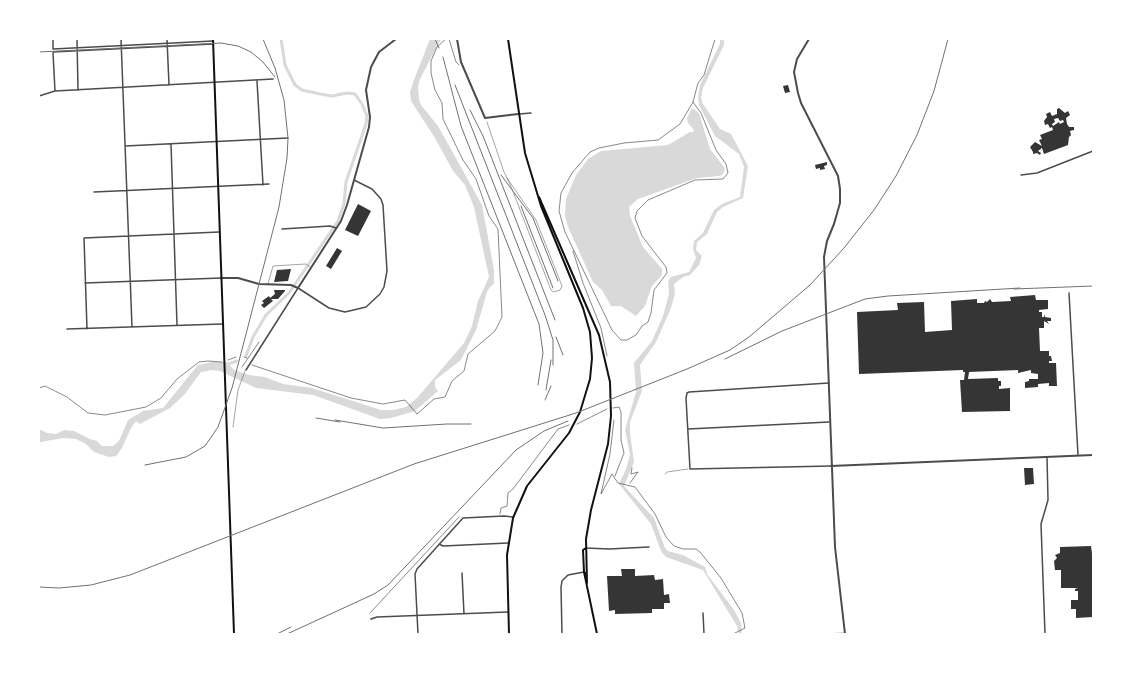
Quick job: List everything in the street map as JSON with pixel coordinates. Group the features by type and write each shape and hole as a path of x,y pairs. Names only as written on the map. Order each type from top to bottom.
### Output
{"main road":[{"path":"508,39 525,153 538,194 540,206 583,308 591,346 592,367 588,390 580,412 568,433 527,486 513,518 508,543 509,634"},
{"path":"213,40 234,634"},
{"path":"538,194 591,314 605,351 610,382 612,416 604,461 588,524 586,548 587,583"},
{"path":"586,548 583,550 584,572 597,634"}],"street":[{"path":"53,39 55,91"},
{"path":"76,39 78,90"},
{"path":"121,39 132,327"},
{"path":"167,39 169,85"},
{"path":"246,370 262,342 336,228 348,205 369,127 370,117 366,90 371,67 379,52 396,39"},
{"path":"457,39 461,62 487,122"},
{"path":"809,39 797,59 794,72 801,103 838,176 840,189 840,203 827,241 824,257 834,547 845,633"},
{"path":"53,49 213,40"},
{"path":"53,52 213,44"},
{"path":"39,96 55,91 273,79"},
{"path":"257,80 263,185"},
{"path":"485,118 531,112"},
{"path":"125,146 288,138"},
{"path":"171,144 177,325"},
{"path":"1021,175 1038,173 1093,151"},
{"path":"86,283 238,278 259,284 291,285 297,287 328,308 345,312 366,308 375,300 384,287 386,271 383,205 381,199 372,189 354,180"},
{"path":"94,192 269,184"},
{"path":"282,229 330,226 336,228"},
{"path":"87,329 84,238 219,232"},
{"path":"1069,293 1078,456"},
{"path":"67,329 222,324"},
{"path":"828,384 687,393 690,469 831,466 1093,456"},
{"path":"688,428 829,422"},
{"path":"1046,634 1041,524 1048,500 1047,457"},
{"path":"418,634 415,574 417,569 460,520 465,517 499,516 513,518"},
{"path":"439,544 443,546 508,543"},
{"path":"586,548 609,549 649,547"},
{"path":"562,634 562,581 568,575 584,572"},
{"path":"462,573 464,614"},
{"path":"371,619 377,617 508,612"},
{"path":"703,613 704,634"}],"lane":[{"path":"487,122 507,178 551,290 554,292 560,290 562,286 536,220 507,178"},
{"path":"268,284 273,266 306,264 310,267"},
{"path":"233,427 239,386 246,370"},
{"path":"665,474 667,472 690,469"},
{"path":"822,634 845,633"}],"path":[{"path":"249,364 351,398 384,404 404,400 408,402 417,414 434,399 445,397 452,381 464,370 468,354 495,331 502,317 498,229 489,216 476,179 463,160 443,119 442,103 435,90 431,73 432,61 437,48 446,39"},
{"path":"449,39 456,62 459,66"},
{"path":"605,351 601,328 583,282 559,211 561,193 572,173 584,156 599,148 658,140 680,124 693,102 698,83 704,75 715,39"},
{"path":"573,250 615,335 624,340 636,335 650,318 654,290 666,276 667,270 642,236 635,218 637,211 648,200 695,180 723,179 728,173 726,164 716,150 701,113 693,102"},
{"path":"242,367 258,342 262,342"},
{"path":"244,357 248,358"},
{"path":"39,388 45,386 67,397 88,412 105,415 146,407 154,403 161,398 177,379 199,362 220,362 236,358"},
{"path":"499,516 500,508 507,506 508,493 514,489 558,429 587,420 603,410 619,407 622,418 621,440 624,453 615,478"},
{"path":"612,416 610,454 601,494 612,474 616,472"},
{"path":"629,484 631,479 638,472 632,474 632,468"},
{"path":"612,474 618,483 629,484 636,488 655,514 666,537 674,546 683,549 696,549 721,578 742,613 745,621 745,628 733,634"},
{"path":"370,613 458,518 463,516 465,517"}],"shaded area":[{"path":"430,39 441,39 420,79 418,87 419,99 421,105 438,126 482,205 494,270 494,284 487,292 476,330 461,360 435,380 435,387 438,391 415,411 391,418 380,419 313,395 256,388 220,371 212,370 201,372 185,394 170,408 140,424 136,421 131,428 122,448 116,456 109,457 94,452 86,444 76,439 63,438 41,442 39,441 39,429 47,433 56,434 64,430 74,431 97,441 102,446 113,446 119,441 128,420 143,411 163,408 198,365 212,362 227,362 234,370 249,375 265,377 283,384 312,388 381,410 393,410 406,407 417,398 464,343 472,326 478,301 489,277 474,207 465,185 453,171 435,138 411,101 410,92"},
{"path":"720,39 724,39 724,45 703,88 701,97 703,104 720,129 731,134 748,166 743,198 723,207 717,212 707,234 697,242 696,250 702,256 699,265 690,275 683,277 674,284 675,294 671,308 656,342 640,365 642,391 630,422 634,462 624,486 654,518 665,548 668,551 683,555 705,567 707,574 734,610 741,623 742,634 739,634 737,626 703,570 666,557 661,551 651,524 619,484 626,469 630,455 625,430 636,392 634,363 652,341 663,316 669,294 668,281 671,277 689,272 696,258 693,249 694,241 703,233 714,210 722,204 740,197 744,167 739,154 715,136 699,105 698,97 700,85 720,44"},
{"path":"692,108 699,113 710,149 725,170 722,175 719,176 697,178 638,199 629,207 630,216 643,247 662,269 662,275 652,286 645,306 636,316 621,306 611,306 602,290 593,282 568,227 565,215 566,199 576,175 588,159 601,151 668,145 690,132 693,132 694,130 688,123 687,118"}],"building":[{"path":"788,85 790,92 785,93 783,86"},
{"path":"1059,108 1065,113 1068,111 1070,115 1066,118 1067,124 1069,127 1074,127 1074,130 1070,131 1071,135 1069,137 1068,145 1044,154 1042,148 1038,151 1041,153 1040,155 1037,153 1033,154 1030,147 1035,142 1042,146 1039,140 1042,139 1040,135 1053,130 1048,124 1045,125 1044,121 1047,117 1046,114 1050,112 1052,116 1057,114 1057,109","holes":["1058,118 1060,121 1063,120 1064,122 1060,124 1059,122 1053,126 1052,124 1055,122 1054,119"]},
{"path":"827,162 827,165 824,166 825,169 816,169 815,165"},
{"path":"358,204 371,211 358,236 345,230"},
{"path":"337,248 342,251 331,269 326,266"},
{"path":"291,269 288,281 274,282 277,270"},
{"path":"274,290 285,291 278,299 271,299 273,301 264,308 261,305 264,303 262,301 275,294"},
{"path":"1035,295 1036,300 1048,300 1048,309 1039,310 1039,312 1042,312 1042,317 1044,317 1045,314 1045,317 1051,318 1051,321 1047,321 1049,324 1044,321 1044,328 1039,328 1040,351 1049,351 1049,356 1051,356 1052,361 1049,361 1049,363 1056,363 1057,386 1049,386 1049,383 1038,384 1038,387 1025,388 1025,382 1029,381 1029,379 1038,379 1038,374 1031,373 1031,370 1018,373 1018,370 969,372 968,379 998,378 998,381 1001,381 1001,386 999,386 999,389 1010,388 1010,411 962,412 960,380 964,380 965,372 963,372 963,370 859,374 857,312 898,310 897,303 924,302 925,332 952,330 951,301 977,299 977,303 984,303 990,299 992,302 1011,301 1010,297"},
{"path":"1024,468 1033,468 1034,484 1025,485"},
{"path":"1091,546 1093,561 1093,617 1076,618 1076,609 1071,609 1071,600 1078,600 1078,591 1075,591 1075,589 1078,588 1061,588 1061,570 1055,570 1054,561 1057,558 1055,555 1060,553 1060,547"},
{"path":"621,569 635,569 635,576 654,575 655,580 663,579 664,595 669,594 670,603 664,603 664,609 652,609 652,613 615,614 615,610 609,611 607,576 622,576"}],"waterway":[{"path":"246,356 253,337 266,315 289,293 338,221 344,204 346,182 366,124 367,116 362,104 355,94 347,93 332,96 302,90 295,85 285,65 281,39"},
{"path":"225,365 237,361"}],"railway":[{"path":"145,465 186,457 205,446 218,427 232,388 279,207 287,158 288,138 284,100 275,68 263,39"},
{"path":"435,39 439,48"},
{"path":"39,587 59,588 91,585 130,575 414,464 576,413 687,369 730,350 749,337 810,285 844,248 874,210 896,176 917,135 934,91 948,39"},
{"path":"39,52 221,43 238,46 251,52 263,62 275,77"},
{"path":"443,57 461,126 539,324 543,353 538,385"},
{"path":"455,85 545,315 553,340 553,365"},
{"path":"470,110 483,136 555,320"},
{"path":"501,175 533,218 558,281"},
{"path":"521,206 553,288"},
{"path":"1014,289 1093,286"},
{"path":"725,359 782,331 865,299 888,296 1020,288"},
{"path":"556,337 563,355"},
{"path":"546,390 551,360"},
{"path":"545,400 551,386"},
{"path":"316,418 340,422"},
{"path":"335,420 383,428 471,424"},
{"path":"287,634 374,594 388,585 516,450 544,431 568,421"},
{"path":"277,634 291,627"}]}
